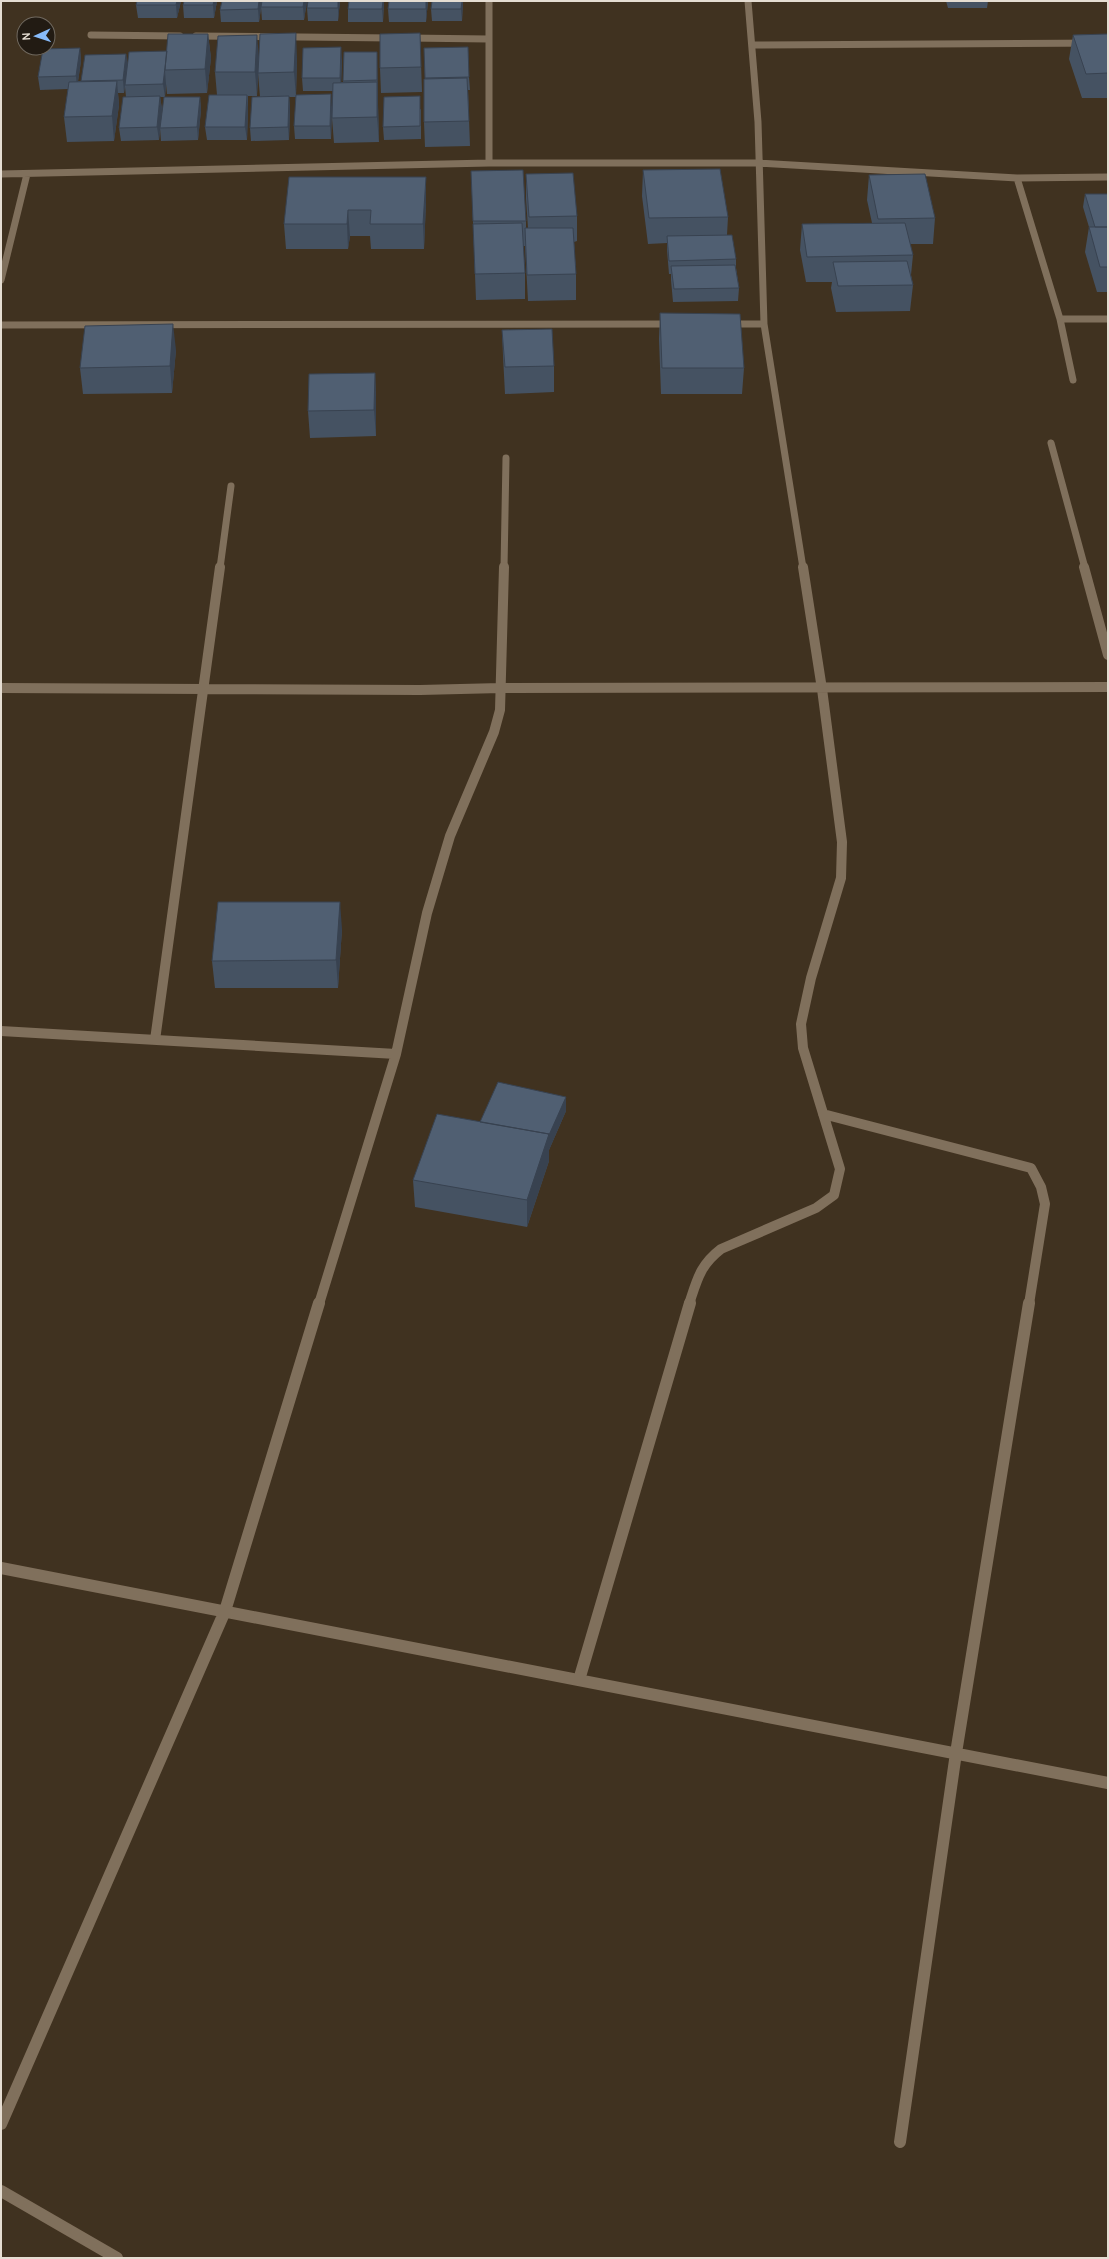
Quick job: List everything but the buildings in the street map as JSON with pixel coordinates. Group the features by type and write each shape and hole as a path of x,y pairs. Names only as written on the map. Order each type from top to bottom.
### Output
{"street":[{"path":"489,1 489,163"},
{"path":"579,1680 698,1275 708,1259 721,1249 816,1208 834,1195 840,1169 803,1048 801,1024 811,978 841,878 842,842 822,689 764,324 759,163 753,45 748,1"},
{"path":"91,35 488,39"},
{"path":"753,45 1108,43"},
{"path":"1,174 489,163 759,163 1017,178 1108,177"},
{"path":"1,280 28,174"},
{"path":"1017,178 1060,319 1072,380"},
{"path":"1060,319 1108,320"},
{"path":"1,325 685,324"},
{"path":"724,324 764,324"},
{"path":"1051,443 1108,655"},
{"path":"1,2124 225,1611 396,1054 427,913 450,836 494,732 500,710 501,688 506,458"},
{"path":"155,1040 231,486"},
{"path":"1,688 420,690 501,688 1108,688"},
{"path":"1,1031 396,1054"},
{"path":"823,1114 1030,1168 1041,1187 1045,1204 956,1753 900,2142"},
{"path":"1,1568 1108,1782"},
{"path":"1,2191 117,2258"}]}
